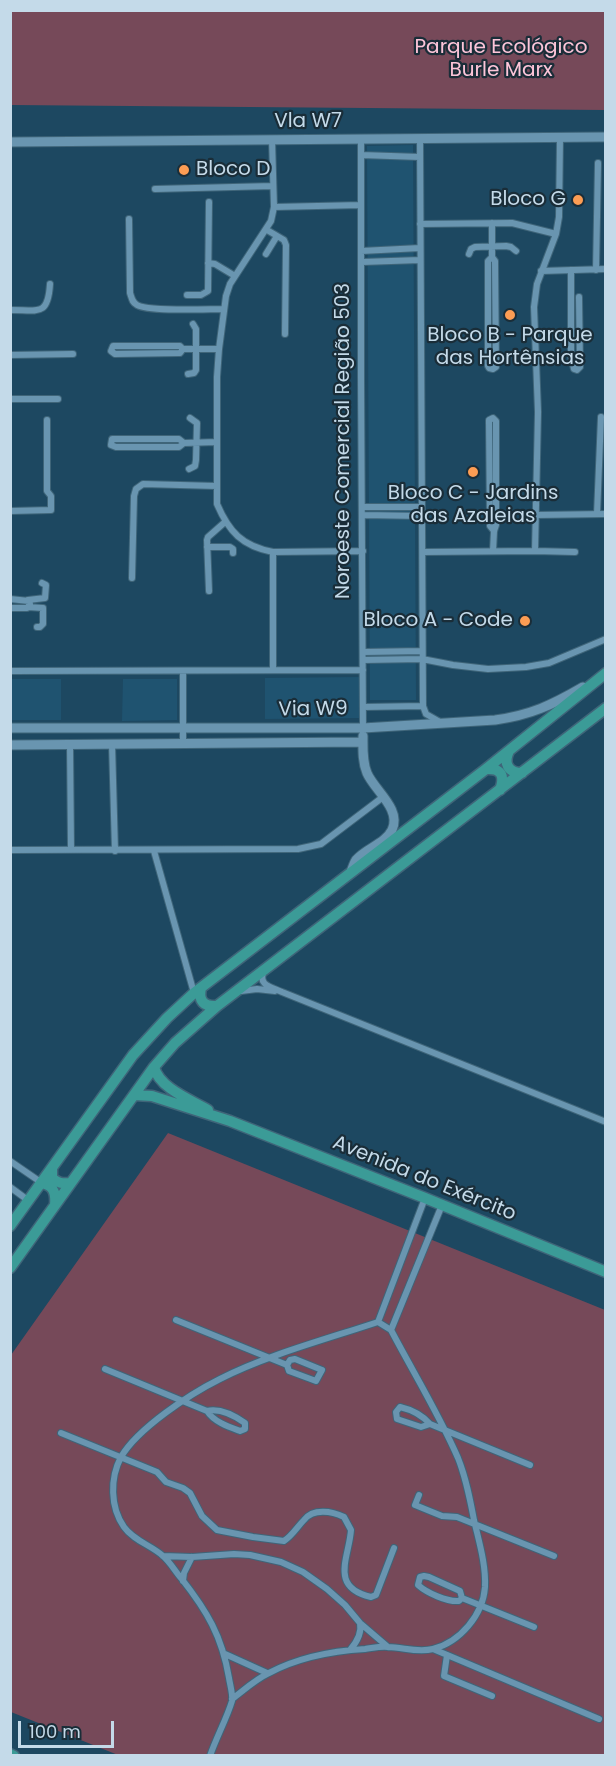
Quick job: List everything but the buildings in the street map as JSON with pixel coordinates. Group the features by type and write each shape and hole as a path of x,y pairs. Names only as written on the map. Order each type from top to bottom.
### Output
{"main road":[{"path":"10,1226 133,1056 167,1018 197,991 486,769 606,673"},
{"path":"10,1268 154,1066 175,1043 235,992 606,708"},
{"path":"509,751 506,762 509,770 522,773"},
{"path":"486,769 495,768 501,772 503,778 500,790"},
{"path":"197,991 203,1003 208,1006 217,1006"},
{"name":"Avenida do Exército","path":"154,1066 156,1074 167,1085 230,1122"},
{"name":"Avenida do Exército","path":"134,1095 152,1096 230,1122 606,1272"},
{"path":"52,1169 52,1178 62,1184 70,1183"},
{"path":"42,1182 49,1185 55,1192 55,1206"}],"street":[{"name":"Vla W7","path":"10,142 606,137"},
{"path":"535,550 538,412 534,307 541,271 556,234 559,217 560,138"},
{"name":"Noroeste Comercial Região 503","path":"350,873 356,860 385,838 392,829 392,809 371,781 366,770 363,742 361,139"},
{"path":"420,139 423,706 426,714 444,723"},
{"path":"272,140 274,207 272,221 230,284 224,309 216,402 217,504 225,522 247,544 259,549 273,552 363,551"},
{"path":"361,155 420,157"},
{"path":"596,270 598,163"},
{"path":"155,189 273,186"},
{"path":"187,295 201,295 208,291 209,202"},
{"path":"274,207 361,205"},
{"path":"129,219 132,302 139,307 152,309 224,309"},
{"path":"492,223 491,247 495,261 496,367 493,369 488,366 488,261 492,257"},
{"path":"420,224 520,224 556,234"},
{"path":"267,230 284,240 286,245 285,334"},
{"path":"266,254 277,236"},
{"path":"469,254 475,247 511,247 516,251"},
{"path":"361,251 420,248"},
{"path":"362,262 420,260"},
{"path":"208,263 235,276"},
{"path":"541,271 606,269"},
{"path":"571,270 571,357 574,369 577,370 580,367 579,297"},
{"path":"10,310 38,310 45,307 49,301 50,284"},
{"path":"188,374 195,372 196,329 193,324"},
{"path":"183,349 180,353 115,354 111,351 113,346 180,346 183,349 219,349"},
{"path":"10,355 73,354"},
{"path":"10,399 57,399"},
{"path":"597,514 601,417"},
{"path":"189,470 195,466 197,423 190,418"},
{"path":"493,551 496,525 496,421 491,418 489,422 489,522 494,531"},
{"path":"10,511 51,510 51,496 47,491 47,420"},
{"path":"184,442 179,447 116,447 111,445 112,439 179,438 184,442 217,442"},
{"path":"132,578 136,489 143,484 217,486"},
{"path":"363,507 422,507"},
{"path":"536,515 606,514"},
{"path":"363,516 422,516"},
{"path":"209,591 208,537 225,522"},
{"path":"207,547 230,547 233,553"},
{"path":"423,552 535,550 575,552"},
{"path":"273,552 273,670"},
{"path":"10,608 45,598 46,585 42,583"},
{"path":"10,599 43,608 43,624 37,627"},
{"path":"363,660 422,659 488,669 526,667 549,663 606,639"},
{"path":"363,652 422,651"},
{"path":"10,671 363,670"},
{"path":"183,671 183,744"},
{"name":"Via W9","path":"10,729 363,728 495,720 535,712 557,702 606,673"},
{"path":"363,706 423,706"},
{"path":"130,729 127,735 130,744"},
{"path":"215,743 219,734 218,729"},
{"name":"Via W9","path":"10,745 363,742"},
{"path":"112,744 115,851"},
{"path":"70,745 71,850"},
{"path":"10,850 154,851 309,848 321,844 383,797"},
{"path":"154,851 197,991"},
{"path":"264,970 262,975 264,984 606,1122"},
{"path":"235,992 257,989 282,992"},
{"path":"10,1161 42,1182"},
{"path":"10,1187 28,1201"},
{"path":"378,1322 424,1198"},
{"path":"391,1330 442,1205"},
{"path":"176,1320 272,1358 287,1365 289,1371 316,1382 322,1370 295,1359 290,1360 287,1365"},
{"path":"232,1699 267,1673 317,1655 388,1647 407,1650 433,1649 464,1631 471,1624 480,1605 485,1588 483,1555 458,1460 391,1330 378,1322"},
{"path":"210,1755 232,1699 225,1654 201,1603 163,1556 134,1538 117,1516 113,1488 121,1457 138,1436 181,1401 221,1378 378,1322"},
{"path":"105,1369 207,1411 221,1411 233,1416 245,1423 244,1429 240,1431 226,1425 211,1417 207,1411"},
{"path":"430,1424 421,1427 397,1419 396,1412 400,1407 408,1409 422,1415 430,1424 530,1466"},
{"path":"61,1433 157,1472 166,1482 188,1491 195,1499 202,1516 222,1531 281,1541 293,1534 304,1518 311,1514 327,1512 344,1517 351,1530 344,1564 344,1576 350,1586 365,1596 376,1595 394,1548"},
{"path":"419,1495 415,1505 442,1516 457,1517 554,1556"},
{"path":"163,1556 192,1557 234,1554 281,1562 303,1572 327,1589 360,1623 388,1647"},
{"path":"183,1581 184,1573 192,1557"},
{"path":"422,1576 429,1577 460,1591 462,1598 459,1601 452,1601 426,1591 418,1585 419,1580 422,1576"},
{"path":"462,1598 534,1628"},
{"path":"349,1650 357,1640 361,1628 360,1623"},
{"path":"433,1649 599,1719"},
{"path":"225,1654 267,1673"},
{"path":"447,1655 444,1676 492,1696"}],"shaded area":[{"path":"413,145 416,700 370,700 367,146"},
{"path":"359,677 359,718 265,719 265,678"},
{"path":"10,679 61,679 61,720 11,720"},
{"path":"123,679 177,679 177,720 122,721"}],"green space":[{"name":"Parque Ecológico Burle Marx","path":"10,11 605,11 605,110 11,105"},
{"path":"168,1133 605,1310 605,1755 118,1755 11,1712 11,1355"}],"place":[{"name":"Bloco D","path":"184,170"},
{"name":"Bloco G","path":"578,200"},
{"name":"Bloco B - Parque das Hortênsias","path":"510,315"},
{"name":"Bloco C - Jardins das Azaleias","path":"473,472"},
{"name":"Bloco A - Code","path":"525,621"}]}
